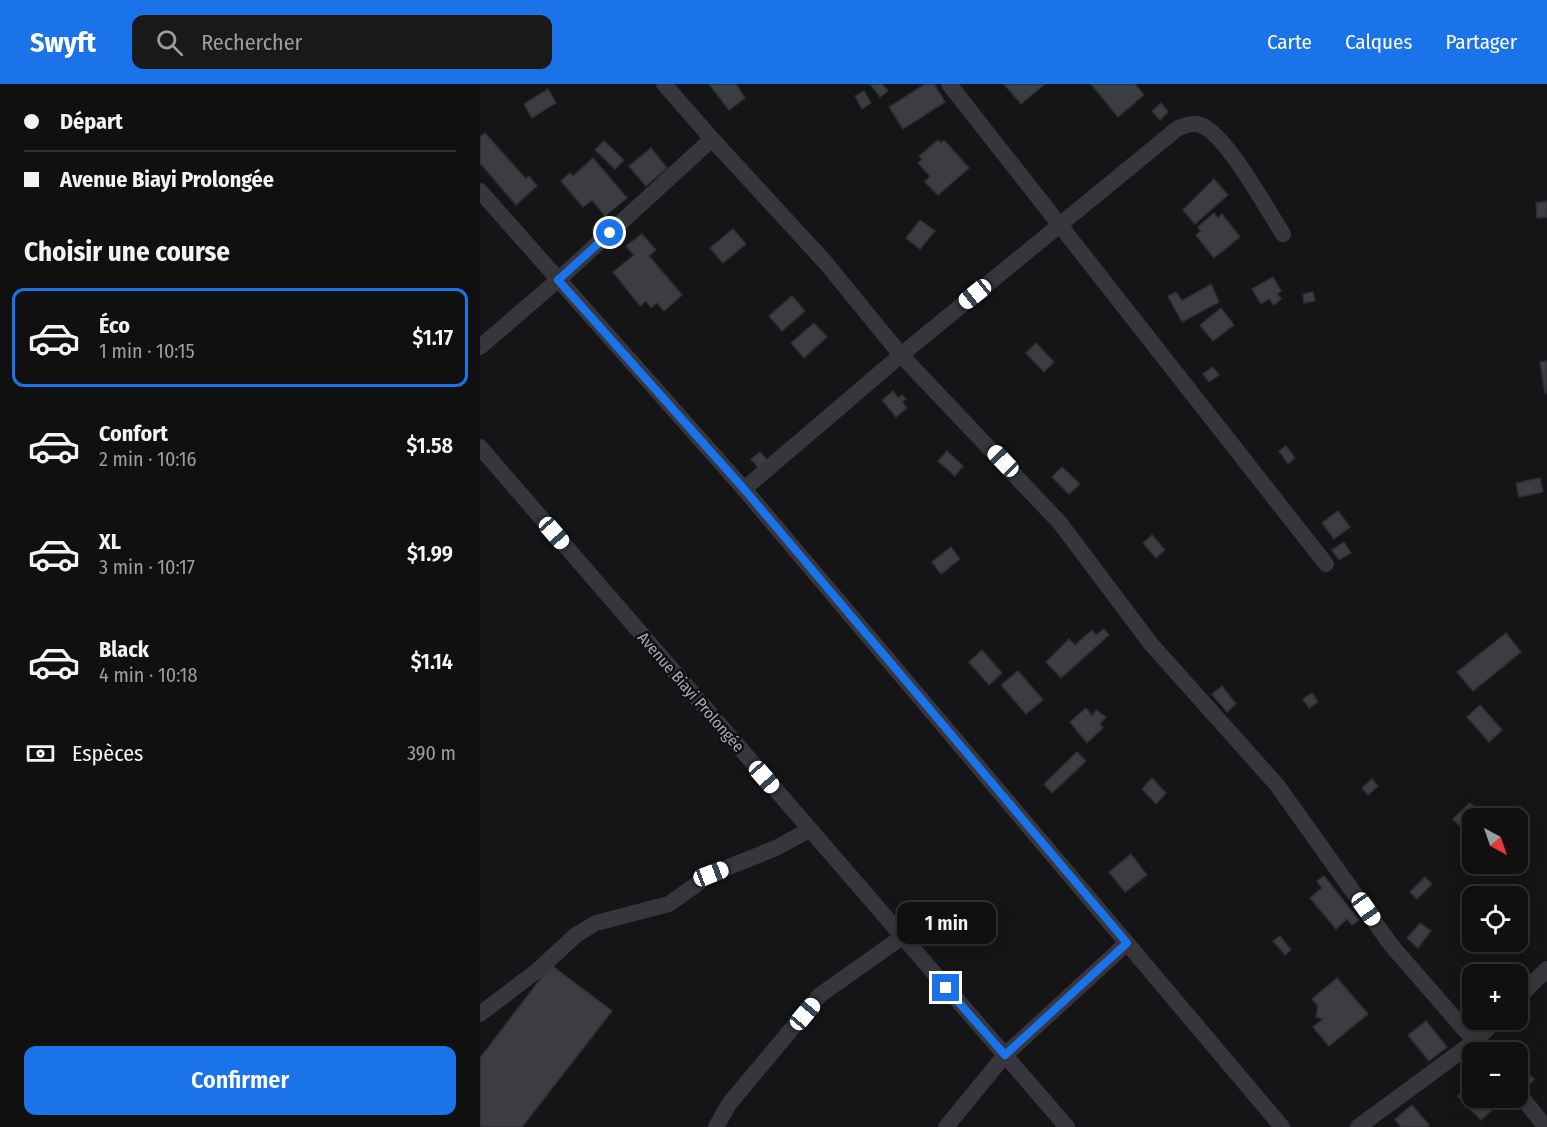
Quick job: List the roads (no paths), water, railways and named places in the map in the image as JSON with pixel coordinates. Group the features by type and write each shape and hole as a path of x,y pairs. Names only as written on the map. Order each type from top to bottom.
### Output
{"street":[{"path":"664,84 825,262 901,355 1060,523 1151,644 1277,785 1391,945 1476,1042"},
{"path":"949,84 1326,564"},
{"path":"744,489 901,355 1178,128 1192,123 1204,126 1222,142 1283,234"},
{"path":"480,347 558,280 712,139"},
{"path":"480,191 744,489 1282,1127"},
{"name":"Avenue Biayi Prolongée","path":"480,447 1067,1127"},
{"path":"480,1014 538,970 576,935 596,923 669,904 711,874 776,848 809,830"},
{"path":"716,1127 729,1104 820,995 902,937"},
{"path":"946,1127 1005,1055 1127,943"},
{"path":"1528,988 1547,969"},
{"path":"1358,1127 1462,1059"},
{"path":"1528,1105 1546,1127"}]}
